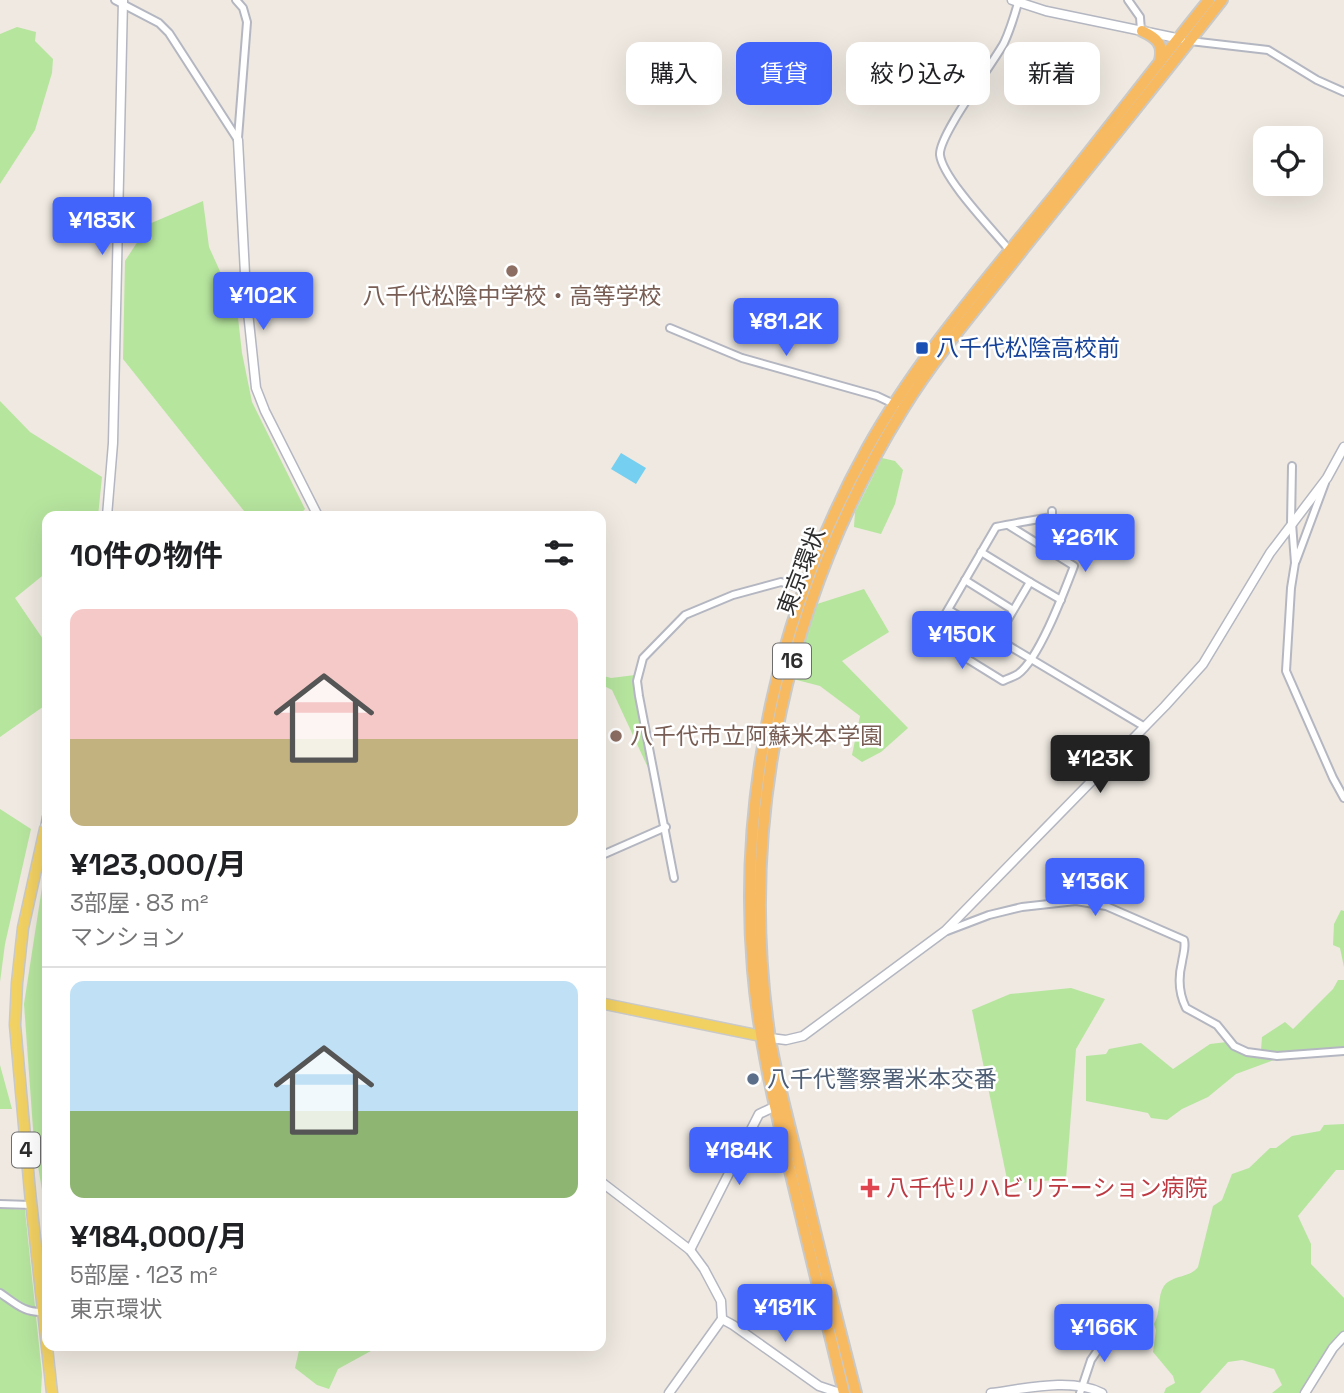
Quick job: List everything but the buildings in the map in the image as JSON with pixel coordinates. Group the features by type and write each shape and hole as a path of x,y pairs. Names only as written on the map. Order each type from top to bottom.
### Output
{"highway":[{"name":"東京環状","path":"842,1393 774,1107 751,938 755,803 775,686 785,648 804,589 853,477 899,406 1209,0"},
{"name":"東京環状","path":"1013,254 1191,41 1222,0"},
{"path":"1141,31 1158,40 1162,52 1160,61"},
{"name":"東京環状","path":"856,1393 765,1037 762,848 768,777 782,702 803,624 837,533 899,406"}],"main road":[{"name":"4","path":"42,847 23,928 15,1025 42,1302"},
{"path":"606,1004 765,1037"},
{"name":"4","path":"47,1351 52,1393"}],"street":[{"path":"1128,0 1140,17 1141,31"},
{"path":"107,511 113,443 120,1 159,23 169,33 238,140"},
{"path":"239,1 247,22 238,140 246,293 256,388 315,511"},
{"path":"1013,254 957,187 940,158 941,148 957,118 1003,44 1015,1 1046,11 1191,41 1268,50 1317,80 1344,92"},
{"path":"670,328 742,358 877,396 899,406"},
{"path":"1344,447 1327,478 1295,564 1286,671 1344,798"},
{"path":"1292,466 1291,523 1295,564"},
{"path":"765,1037 786,1040 803,1036 945,931 1203,664 1270,553 1327,478"},
{"path":"1008,525 1074,566 1061,600 1031,659 1020,673 1003,681 932,637 996,527 1052,517 1052,511"},
{"path":"981,552 1061,600"},
{"path":"965,580 1013,610"},
{"path":"674,878 639,696 637,681 643,658 685,615 733,595 781,582 804,589"},
{"path":"997,638 1030,582"},
{"path":"948,610 1145,727"},
{"path":"606,853 666,827"},
{"path":"945,931 989,915 1022,907 1076,901 1106,906 1184,940 1186,946 1180,983 1186,1008 1217,1025 1234,1046 1247,1052 1277,1056 1344,1051"},
{"path":"690,1250 760,1114 774,1107"},
{"path":"606,1186 690,1250 721,1301 722,1320 669,1393"},
{"path":"0,1205 32,1205"},
{"path":"0,1293 20,1308 42,1312"},
{"path":"722,1320 819,1386 842,1393"},
{"path":"1082,1389 1091,1360 1108,1335"},
{"path":"1305,1393 1333,1348 1344,1336"},
{"path":"991,1393 1045,1387 1102,1393"}],"green space":[{"path":"17,27 36,32 35,41 53,59 52,73 35,130 0,184 0,34"},
{"path":"203,201 209,247 237,309 252,402 305,509 303,511 244,511 123,359 125,261 149,224"},
{"path":"0,401 30,432 102,477 99,511 42,511 42,576 15,598 42,638 42,708 0,737"},
{"path":"882,458 895,461 903,470 895,504 881,534 854,527 855,512"},
{"path":"864,589 889,632 842,661 908,728 881,752 862,762 852,755 860,716 820,686 793,679 817,604"},
{"path":"635,675 650,772 612,690 606,687 606,677"},
{"path":"0,809 31,829 5,944 0,982"},
{"path":"42,887 42,1190 34,1142 24,1004"},
{"path":"1341,910 1344,911 1344,967 1340,948 1333,945 1334,924"},
{"path":"1338,980 1344,980 1342,1049 1299,1051 1236,1074 1208,1097 1182,1109 1167,1120 1151,1118 1148,1113 1086,1101 1086,1056 1106,1054 1109,1049 1141,1043 1173,1069 1210,1044 1227,1042 1233,1047 1258,1054 1262,1037 1285,1022 1293,1029 1333,989"},
{"path":"1071,988 1105,999 1076,1049 1066,1179 1008,1184 972,1010 1010,994"},
{"path":"0,1065 12,1109 0,1109"},
{"path":"1344,1124 1344,1170 1336,1170 1298,1216 1311,1244 1311,1264 1344,1298 1344,1332 1334,1339 1300,1393 1272,1393 1282,1385 1274,1369 1242,1360 1228,1362 1200,1393 1164,1393 1166,1388 1175,1383 1173,1376 1153,1352 1156,1330 1154,1324 1162,1290 1167,1282 1195,1271 1198,1267 1213,1206 1222,1200 1232,1174 1249,1168 1270,1148 1276,1148 1292,1136 1320,1131 1324,1125"},
{"path":"0,1208 25,1210 42,1374 41,1393 0,1393"},
{"path":"299,1351 371,1351 338,1369 329,1389 317,1385 295,1368"}],"water":[{"path":"621,453 646,468 636,484 611,469"}],"place":[{"name":"八千代松陰中学校・高等学校","path":"512,271"},
{"name":"八千代松陰高校前","path":"922,348"},
{"name":"八千代市立阿蘇米本学園","path":"616,736"},
{"name":"八千代警察署米本交番","path":"753,1079"},
{"name":"八千代リハビリテーション病院","path":"870,1188"}]}
